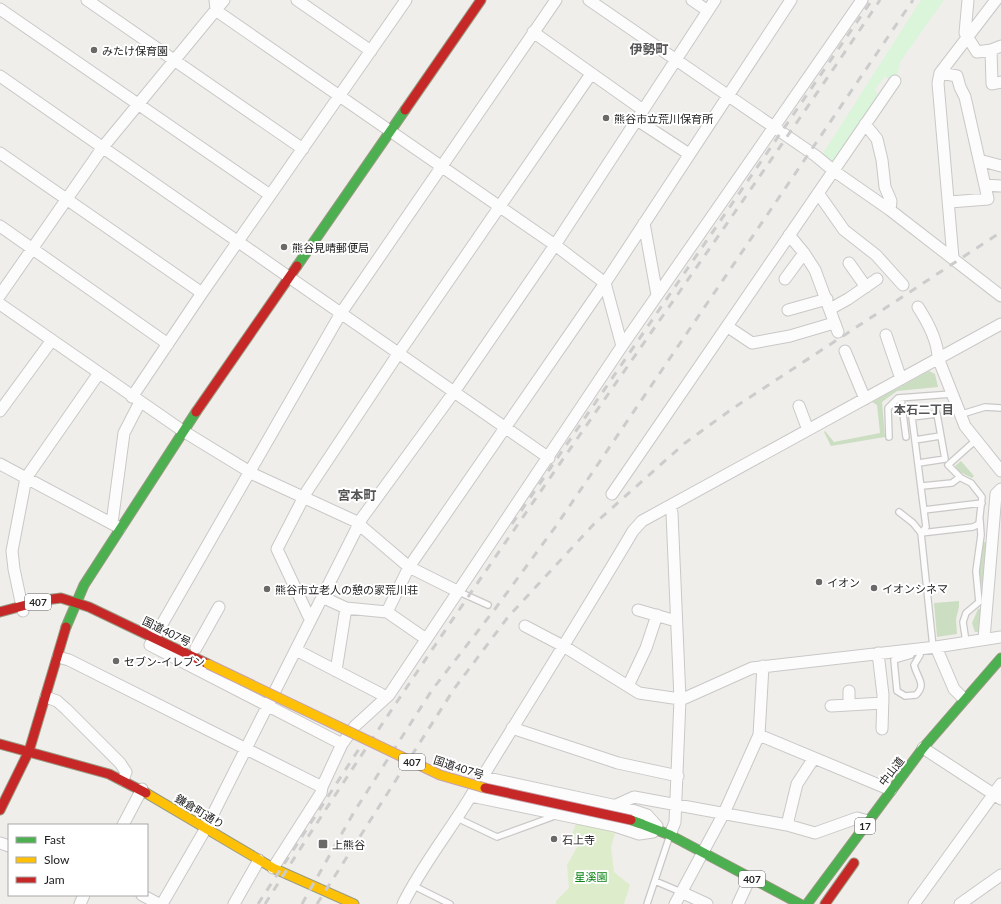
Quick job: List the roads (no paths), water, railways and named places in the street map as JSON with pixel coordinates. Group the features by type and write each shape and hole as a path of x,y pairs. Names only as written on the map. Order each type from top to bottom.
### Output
{"main road":[{"path":"0,810 29,752 76,603 116,526 391,132 481,0"},
{"name":"国道407号","path":"76,603 156,634 208,664 447,777 475,786 631,820 666,833 800,904"},
{"name":"407","path":"0,612 23,611 76,603"},
{"name":"407","path":"0,621 23,611"},
{"name":"中山道","path":"807,904 891,790 930,752 964,699 1001,658"},
{"name":"鎌倉町通り","path":"0,744 108,774 123,780 273,868 354,904"},
{"path":"824,904 860,855"}],"street":[{"path":"87,0 101,4 174,61 303,149"},
{"path":"0,295 103,147 174,61 216,5 224,0"},
{"path":"297,0 371,51"},
{"path":"342,744 151,648 150,645 341,313 556,0"},
{"path":"589,0 816,156 834,171 890,210 1001,296"},
{"path":"692,0 708,11"},
{"path":"162,904 206,828 359,523 454,392 555,245 715,0"},
{"path":"387,612 409,567 605,283 791,0"},
{"path":"273,868 321,793 322,787 342,744 355,726 385,698 549,458 622,346 775,128 862,0"},
{"path":"968,0 965,33 977,52 996,48 992,84 1001,82"},
{"path":"953,258 950,202 938,83 940,73 996,0"},
{"path":"0,464 116,526 124,433 136,399 168,344 202,293 371,51 403,1"},
{"path":"216,5 339,96 555,245 605,283 622,346"},
{"path":"0,9 270,195"},
{"path":"533,32 643,110"},
{"path":"940,73 957,76 965,97 988,199 950,202"},
{"path":"311,618 308,615 277,549 303,497 398,353 498,207 592,74"},
{"path":"0,76 289,278 454,392 506,426 549,458"},
{"path":"612,494 728,327 789,235 895,81"},
{"path":"637,120 689,154"},
{"path":"865,124 877,139 885,187 891,201 890,210"},
{"path":"0,154 202,293"},
{"path":"979,160 1001,166"},
{"path":"985,185 1001,186"},
{"path":"818,193 844,230 876,255 903,285"},
{"path":"644,223 657,295"},
{"path":"0,226 168,344"},
{"path":"728,327 752,343 836,327 815,270 804,253 789,235"},
{"path":"785,279 804,253"},
{"path":"849,263 866,287"},
{"path":"788,310 828,304 866,287 877,279"},
{"path":"0,304 182,431 250,472 359,523 409,567 457,591"},
{"path":"918,307 925,318 938,350 938,358 965,426 1001,471"},
{"path":"403,904 412,885 471,796 512,728 565,647 633,531 642,521 1001,324"},
{"path":"886,335 901,379"},
{"path":"0,411 52,340"},
{"path":"845,351 865,398"},
{"path":"23,611 14,569 12,551 26,478 99,373"},
{"path":"799,406 808,430"},
{"path":"984,639 996,494 1001,490"},
{"path":"471,796 615,826 639,834 666,833 675,822 680,699 672,513 669,506"},
{"path":"322,597 346,608 387,612 426,639"},
{"path":"196,648 219,607"},
{"path":"336,671 346,608"},
{"path":"638,610 676,621"},
{"path":"628,686 646,648 658,615"},
{"path":"525,626 565,647 639,693 680,699 752,668 878,654 1001,637"},
{"path":"156,634 196,648 355,726"},
{"path":"934,647 954,689 964,699"},
{"path":"296,650 381,694 385,698"},
{"path":"878,654 883,703 882,729"},
{"path":"58,657 68,660 322,787"},
{"path":"675,904 724,813 759,734 763,666"},
{"path":"849,691 849,705"},
{"path":"46,697 57,701 66,709 120,763 126,772 123,780"},
{"path":"831,706 883,703"},
{"path":"512,728 618,763 678,776"},
{"path":"759,734 891,790"},
{"path":"930,752 997,796"},
{"path":"787,825 797,784 814,758"},
{"path":"483,777 614,806 647,815 666,833"},
{"path":"914,904 997,796 1001,784"},
{"path":"123,824 142,790"},
{"path":"614,806 634,797 676,803 787,825 815,833 857,818 868,821"},
{"path":"234,904 259,860"},
{"path":"960,904 1001,875"},
{"path":"738,904 750,878"},
{"path":"682,892 707,904"},
{"path":"144,896 159,904"}],"lane":[{"path":"889,437 888,408 898,398 952,394"},
{"path":"901,398 906,437"},
{"path":"960,415 984,407 1001,408"},
{"path":"903,418 937,414 946,462 960,477 971,483 982,497 980,520 981,535 976,571 979,602 966,613 963,622 966,642"},
{"path":"912,416 926,527 920,534"},
{"path":"915,440 940,436"},
{"path":"919,463 946,462 976,440"},
{"path":"922,486 952,482 960,477"},
{"path":"924,510 982,503"},
{"path":"899,512 913,523 920,534 934,647"},
{"path":"920,534 973,527 978,524 980,520"},
{"path":"457,591 488,605"},
{"path":"915,649 920,655 914,665 922,685 921,690 916,695 905,696 897,691 894,660 909,657 915,649"},
{"path":"457,818 497,838 552,817 554,814"},
{"path":"647,904 666,833"},
{"path":"654,881 682,892"},
{"path":"412,885 450,904"}],"railway":[{"path":"512,524 872,0"},
{"path":"265,904 415,675 880,0"},
{"path":"302,904 354,812 432,690 495,609 556,526 913,0"},
{"path":"317,904 454,689 508,617 594,524 685,443 732,409 1001,232"},
{"path":"258,904 370,732"}],"place":[{"name":"みたけ保育園","path":"94,50"},
{"name":"熊谷市立荒川保育所","path":"606,118"},
{"name":"熊谷見晴郵便局","path":"284,247"},
{"name":"イオン","path":"819,582"},
{"name":"イオンシネマ","path":"874,588"},
{"name":"熊谷市立老人の憩の家荒川荘","path":"267,589"},
{"name":"セブン-イレブン","path":"116,661"},
{"name":"石上寺","path":"554,839"},
{"name":"上熊谷","path":"323,844"}],"district":[{"name":"伊勢町","path":"649,49"},
{"name":"本石二丁目","path":"924,409"},
{"name":"宮本町","path":"357,495"}],"park label":[{"name":"星溪園","path":"591,876"}]}
